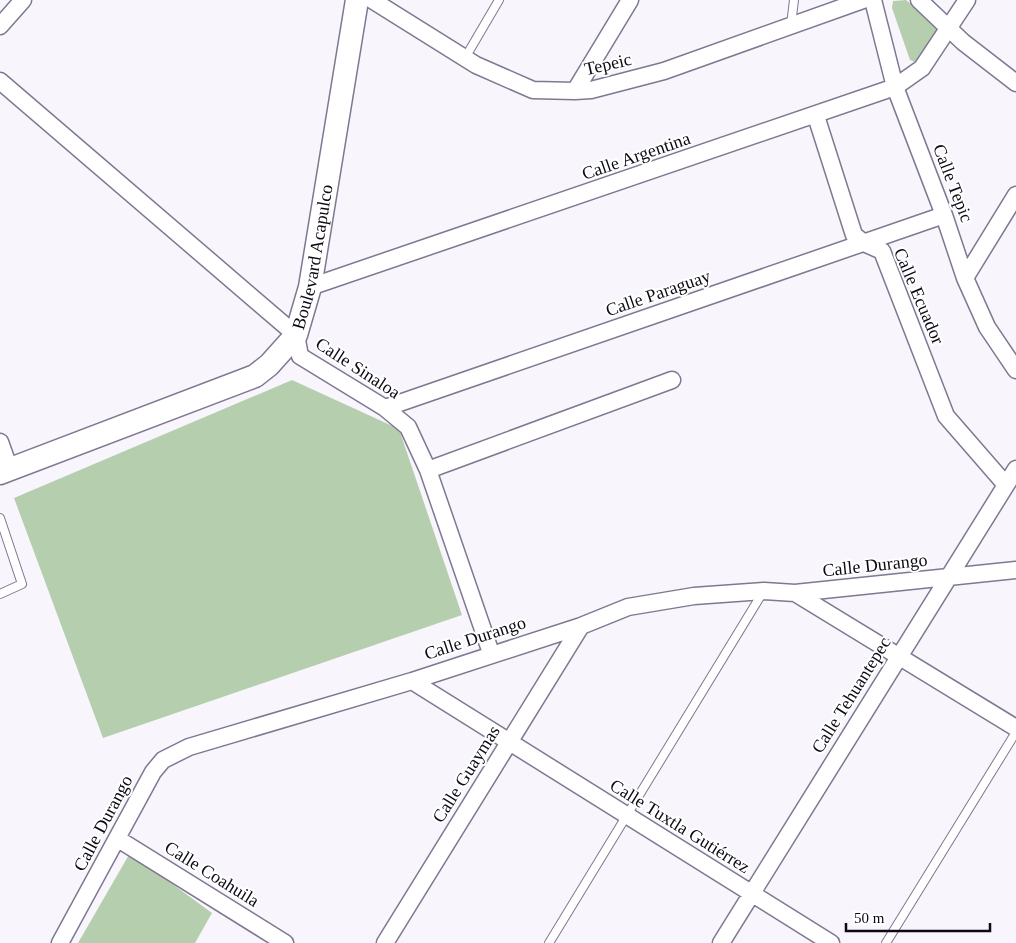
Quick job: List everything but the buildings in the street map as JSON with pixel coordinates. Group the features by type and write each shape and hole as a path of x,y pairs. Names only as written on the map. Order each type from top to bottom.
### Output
{"main road":[{"name":"Boulevard Acapulco","path":"5,472 255,376 269,365 296,334 310,288 357,0"}],"street":[{"path":"0,26 23,0"},
{"name":"Tepeic","path":"372,0 465,58 533,90 574,91 591,90 664,71 863,0"},
{"path":"574,91 630,0"},
{"name":"Calle Tepic","path":"873,0 895,87 944,215 965,278 987,327 1016,370"},
{"path":"919,0 950,27 963,42 1016,83"},
{"path":"950,27 967,0"},
{"name":"Calle Argentina","path":"310,288 816,116 895,87 922,68 950,27"},
{"name":"Calle Sinaloa","path":"0,81 296,334 300,356 385,408 408,427 428,470 491,653"},
{"name":"Calle Ecuador","path":"816,116 854,234 864,243 882,251 946,416 1006,485"},
{"path":"965,278 1016,195"},
{"name":"Calle Paraguay","path":"385,408 944,215"},
{"path":"428,470 672,380"},
{"path":"0,442 5,472"},
{"name":"Calle Tehuantepec","path":"721,943 946,578 1016,469"},
{"name":"Calle Durango","path":"60,943 153,772 163,760 189,747 412,680 491,653 581,626 628,607 694,596 764,591 795,593 1016,570"},
{"path":"795,593 1016,728"},
{"name":"Calle Guaymas","path":"385,943 581,626"},
{"name":"Calle Tuxtla Gutiérrez","path":"412,680 508,743 831,943"},
{"name":"Calle Coahuila","path":"118,839 285,943"}],"lane":[{"path":"465,58 499,0"},
{"path":"791,27 794,0"},
{"path":"0,518 22,584 0,594"},
{"path":"549,943 764,591"},
{"path":"886,943 1016,732"}],"green space":[{"path":"906,0 938,26 940,31 919,60 915,62 910,60 892,8 893,1"},
{"path":"292,380 399,429 462,615 103,738 14,498"},
{"path":"130,853 212,913 195,943 78,943"}]}
